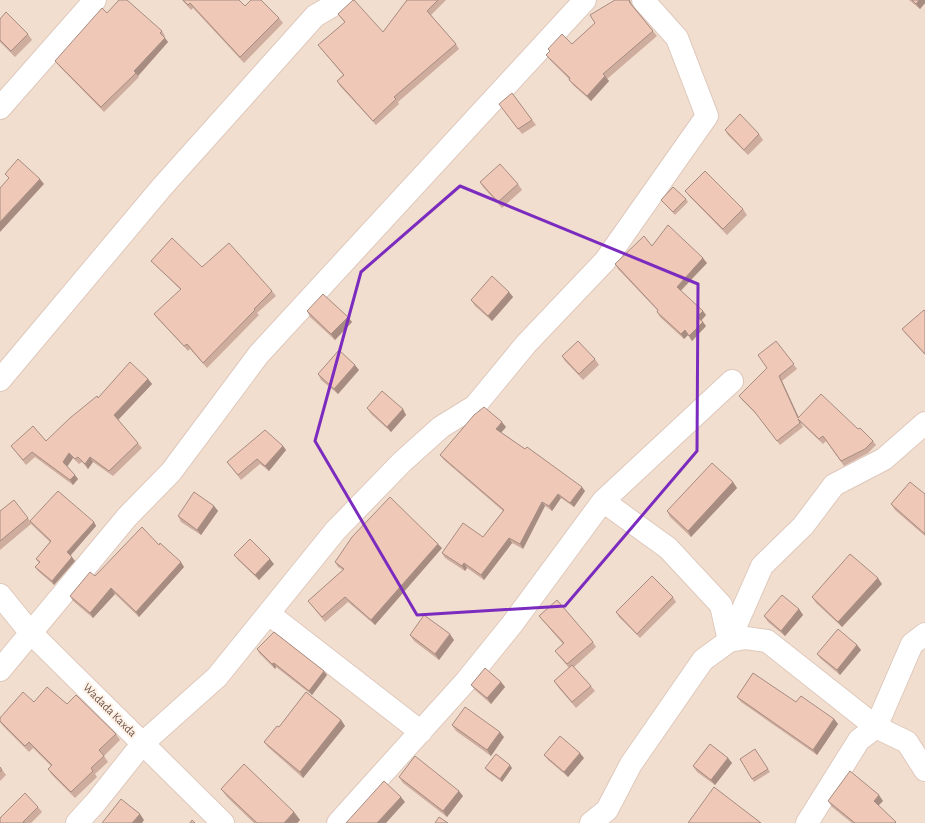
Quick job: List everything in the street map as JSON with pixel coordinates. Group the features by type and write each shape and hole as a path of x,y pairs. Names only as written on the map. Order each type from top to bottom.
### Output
{"street":[{"path":"0,108 95,0"},
{"path":"0,380 162,187 315,16 342,0"},
{"path":"0,670 127,517 171,472 259,354 585,0"},
{"path":"77,823 96,802 143,743 217,677 335,531 402,462 441,427 475,406 526,344 605,261 707,116 677,38 643,0"},
{"path":"338,823 467,680 513,623 603,501 628,476 732,381"},
{"path":"606,819 631,764 678,693 703,660 729,640 762,566 803,526 834,485 884,459 925,423"},
{"path":"603,501 668,548 721,605 729,640"},
{"name":"Wadada Kaxda","path":"0,595 30,632 223,823"},
{"path":"269,614 421,732"},
{"path":"807,823 859,740 876,727 912,644 925,634"},
{"path":"729,640 746,638 767,641 876,727 907,742 925,770"}],"highlighted area":[{"path":"460,186 698,284 697,451 565,606 417,615 315,441 361,272"}],"shaded area":[{"path":"0,0 925,0 925,823 0,823"}],"building":[{"path":"119,0 127,0 162,31 160,33 165,38 134,71 136,73 101,107 55,61 102,8 107,13"},
{"path":"183,0 239,0 245,6 251,0 261,0 279,18 240,57 190,3 188,5"},
{"path":"353,0 383,32 407,0 438,0 427,11 456,44 394,97 396,99 373,121 337,81 344,75 318,45 345,22 338,14"},
{"path":"615,0 629,0 653,31 603,74 605,76 587,96 569,80 570,78 546,55 550,51 548,49 562,34 572,44 595,23 590,15"},
{"path":"912,0 919,0 916,4"},
{"path":"6,12 28,34 11,51 0,40 0,19"},
{"path":"512,93 532,120 518,129 499,104"},
{"path":"740,114 759,134 744,150 725,130"},
{"path":"18,159 40,179 0,222 0,188 9,178 5,174"},
{"path":"500,164 518,184 498,202 480,182"},
{"path":"705,171 743,209 723,229 685,191"},
{"path":"673,187 686,199 673,212 661,200"},
{"path":"668,225 703,258 677,287 703,311 697,317 703,322 689,336 685,330 681,334 657,312 658,310 615,264 644,236 652,246"},
{"path":"172,238 202,267 229,243 272,291 203,363 187,344 184,346 154,314 181,289 151,261"},
{"path":"492,276 509,292 488,316 471,300"},
{"path":"323,294 348,317 331,334 307,311"},
{"path":"924,310 925,311 925,354 902,329"},
{"path":"578,341 595,359 579,374 562,356"},
{"path":"776,341 794,364 779,376 798,418 821,394 873,441 865,449 841,461 823,436 819,439 798,419 800,423 777,441 754,411 739,396 767,368 758,355"},
{"path":"339,350 355,365 334,389 318,374"},
{"path":"130,362 148,379 114,415 138,443 109,471 90,457 85,464 78,457 75,459 69,453 63,462 75,475 70,480 32,452 23,460 11,446 33,426 46,441 70,418 97,396 98,398"},
{"path":"382,391 403,409 387,427 367,408"},
{"path":"484,407 502,422 496,429 525,449 527,447 582,487 570,503 558,494 549,506 542,502 520,544 509,538 481,575 464,563 462,566 442,553 463,523 483,537 504,510 440,455 474,415"},
{"path":"265,430 283,446 265,466 257,459 238,475 227,462"},
{"path":"712,463 733,482 688,531 667,511"},
{"path":"910,482 925,494 925,534 891,504"},
{"path":"58,491 94,522 67,552 72,557 52,581 35,567 40,562 36,559 51,541 30,521"},
{"path":"194,492 214,506 197,530 178,516"},
{"path":"390,497 438,544 371,620 345,597 322,617 308,601 344,569 335,562 352,537"},
{"path":"14,500 28,518 0,541 0,511"},
{"path":"142,527 159,545 160,543 181,562 136,612 111,588 90,613 70,596 90,572 95,576"},
{"path":"250,539 270,559 255,575 234,555"},
{"path":"850,554 878,578 838,622 812,597"},
{"path":"652,576 673,597 637,634 616,612"},
{"path":"782,595 799,609 781,631 764,616"},
{"path":"557,600 593,642 567,664 555,651 564,643 539,616"},
{"path":"424,615 450,634 435,654 410,635"},
{"path":"838,629 857,645 837,670 817,654"},
{"path":"274,632 324,671 309,691 274,663 272,664 257,649"},
{"path":"572,665 591,686 572,702 554,681"},
{"path":"485,668 501,682 487,698 471,685"},
{"path":"753,673 796,702 801,696 834,719 813,750 737,697"},
{"path":"47,687 67,704 76,695 116,734 99,750 104,756 91,768 93,771 71,792 48,769 52,765 29,742 25,746 0,721 0,718 23,692 34,702"},
{"path":"306,692 341,720 300,772 264,742 277,726 279,727"},
{"path":"465,707 500,732 487,750 452,725"},
{"path":"560,736 580,753 564,772 544,755"},
{"path":"710,744 728,758 711,780 693,766"},
{"path":"755,749 768,769 752,779 740,759"},
{"path":"496,754 510,765 500,779 485,768"},
{"path":"415,756 459,791 443,811 399,777"},
{"path":"244,764 294,812 284,823 257,823 221,789"},
{"path":"850,771 879,795 874,801 896,822 895,823 855,823 828,801"},
{"path":"384,781 401,797 377,823 346,823"},
{"path":"714,787 761,823 688,823"},
{"path":"25,793 38,807 23,822 25,823 0,823 0,818"},
{"path":"121,799 140,814 132,823 102,823"},
{"path":"439,817 448,823 435,823"}]}
